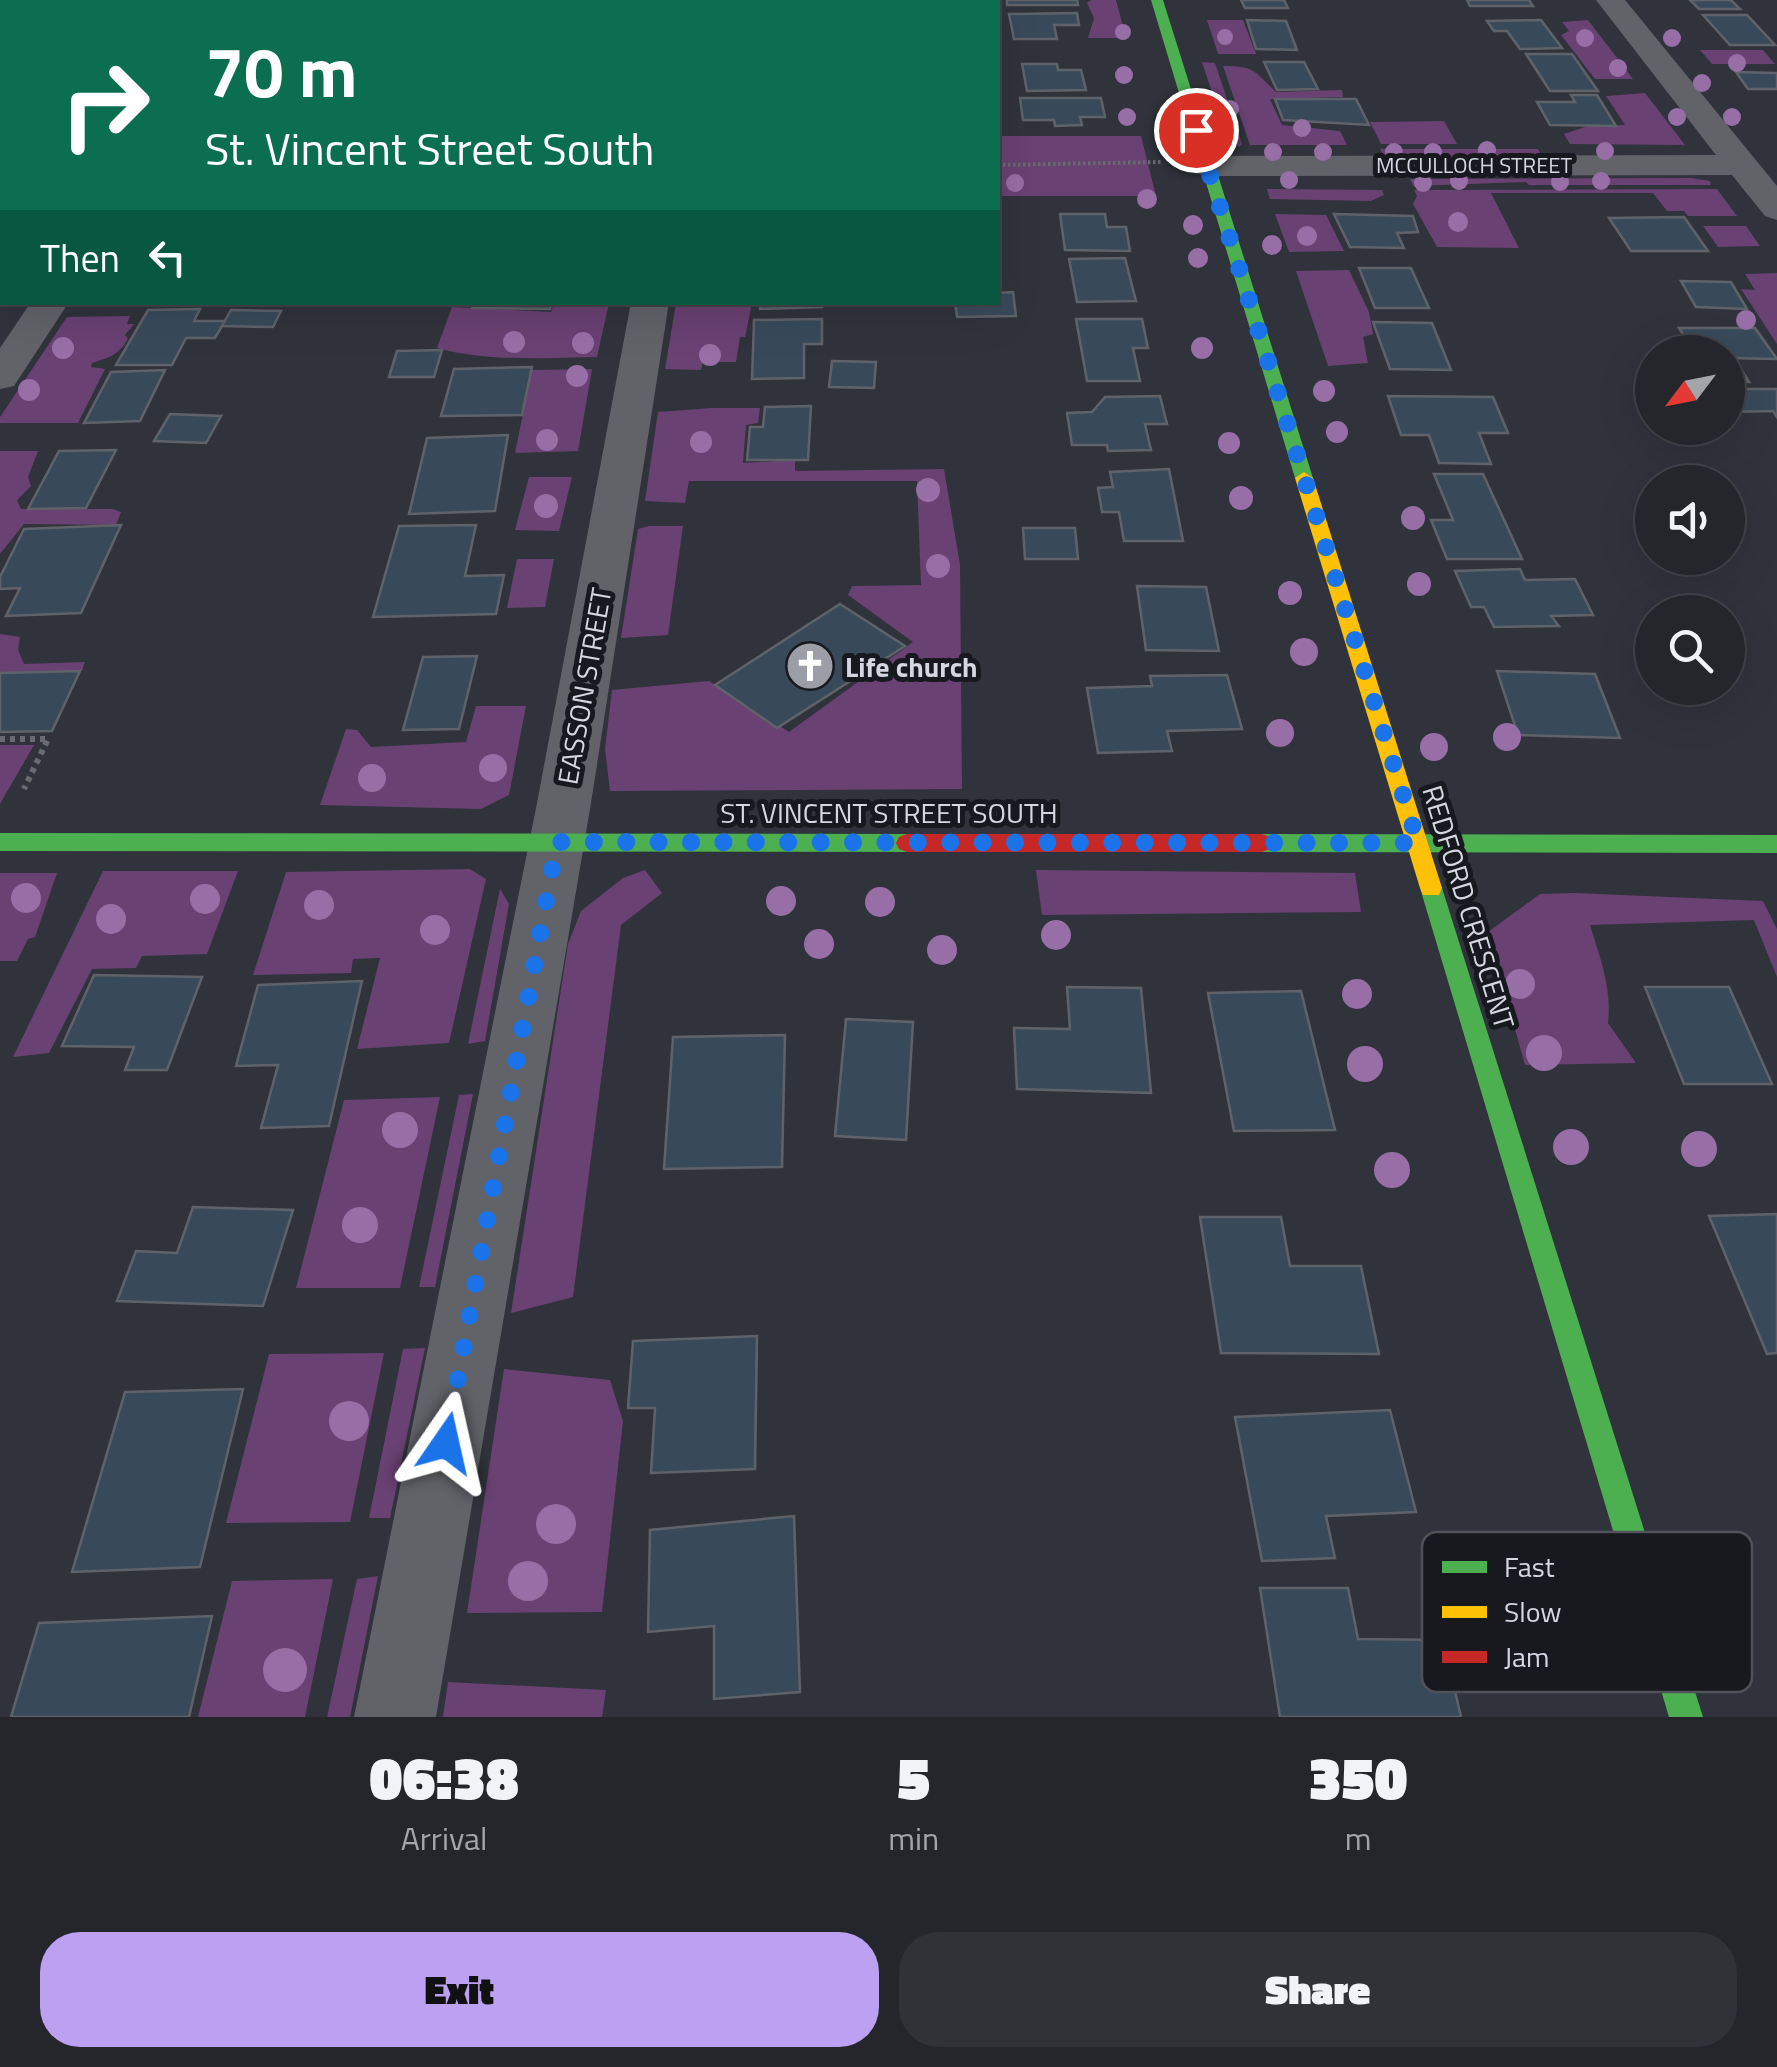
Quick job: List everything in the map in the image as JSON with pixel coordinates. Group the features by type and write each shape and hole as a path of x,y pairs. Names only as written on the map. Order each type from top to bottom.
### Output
{"street":[{"name":"REDFORD CRESCENT","path":"1157,0 1629,1532"},
{"path":"1610,0 1777,209"},
{"name":"MCCULLOCH STREET","path":"1207,166 1742,165"},
{"path":"0,377 48,305"},
{"name":"EASSON STREET","path":"395,1717 557,842 649,305"},
{"name":"ST. VINCENT STREET SOUTH","path":"0,842 1777,844"},
{"name":"REDFORD CRESCENT","path":"1678,1692 1686,1717"}],"path":[{"path":"1000,165 1162,162"},
{"path":"0,740 48,739 18,801"}],"shaded area":[{"path":"1116,0 1126,38 1088,38 1094,18 1087,3"},
{"path":"1207,20 1243,20 1256,54 1218,54"},
{"path":"1588,20 1633,79 1595,79 1561,35 1569,31 1562,22"},
{"path":"1700,50 1763,50 1775,64 1712,64"},
{"path":"1202,62 1215,63 1242,144 1239,147 1225,132"},
{"path":"1223,66 1253,71 1276,92 1342,90 1343,97 1270,99 1282,125 1340,131 1347,145 1250,145"},
{"path":"1645,93 1685,145 1570,144 1564,134 1588,126 1625,125 1606,96"},
{"path":"1444,121 1457,144 1381,144 1370,122"},
{"path":"1000,136 1141,136 1156,196 1000,196"},
{"path":"1380,149 1538,149 1541,155 1384,156"},
{"path":"1410,179 1710,181 1711,185 1526,182 1413,186"},
{"path":"1267,189 1382,190 1384,195 1371,201 1270,199"},
{"path":"1717,189 1737,216 1688,216 1684,211 1667,211 1653,193 1491,193 1519,248 1437,247 1413,204 1417,196 1414,190"},
{"path":"1275,214 1326,215 1344,251 1289,252"},
{"path":"1703,226 1746,226 1760,246 1718,247"},
{"path":"1349,270 1369,312 1373,334 1363,337 1368,363 1328,366 1296,271"},
{"path":"1777,273 1777,344 1741,289 1755,290 1745,274"},
{"path":"553,305 609,305 597,357 496,357 437,348 452,307 551,312"},
{"path":"676,305 752,305 736,362 703,362 701,370 665,369"},
{"path":"130,316 127,324 134,324 125,335 128,339 124,345 113,355 92,363 91,367 105,369 78,423 0,423 0,417 67,317"},
{"path":"592,369 578,451 515,453 532,370"},
{"path":"760,408 758,423 746,425 743,463 795,460 795,471 944,469 960,565 962,789 610,791 605,749 612,690 709,681 789,732 913,642 848,595 852,586 921,585 917,481 689,481 685,503 645,501 658,412"},
{"path":"0,451 38,451 28,477 31,486 17,500 21,509 113,509 121,512 116,525 24,524 0,554"},
{"path":"529,477 572,477 559,531 515,530"},
{"path":"683,526 668,635 621,638 638,529"},
{"path":"517,559 554,559 545,607 507,608"},
{"path":"0,634 20,637 18,650 24,664 85,662 82,671 0,673"},
{"path":"476,706 526,706 509,795 481,809 320,805 346,729 357,730 371,747 466,742"},
{"path":"0,745 34,745 0,804"},
{"path":"470,869 486,879 449,1043 357,1049 380,958 353,959 351,973 253,975 286,872"},
{"path":"645,870 662,893 621,925 573,1297 511,1313 568,944 581,911 623,878"},
{"path":"1036,870 1355,873 1361,912 1042,915"},
{"path":"103,871 238,871 207,954 142,956 136,968 92,969 49,1053 13,1057"},
{"path":"0,873 57,873 35,937 28,939 17,961 0,961"},
{"path":"500,889 509,904 485,1041 468,1044"},
{"path":"1540,894 1763,901 1777,929 1777,977 1754,920 1590,925 1607,985 1608,1023 1636,1063 1525,1065 1488,932"},
{"path":"473,1094 435,1287 419,1287 459,1095"},
{"path":"440,1097 400,1288 296,1288 344,1100"},
{"path":"425,1348 390,1518 369,1518 403,1349"},
{"path":"384,1353 350,1522 226,1523 269,1354"},
{"path":"504,1369 610,1380 623,1421 602,1612 467,1613"},
{"path":"378,1576 350,1717 327,1717 357,1579"},
{"path":"333,1579 305,1717 198,1717 232,1581"},
{"path":"448,1682 606,1690 602,1717 443,1717"}],"building":[{"path":"1007,0 1077,0 1078,5 1007,5"},
{"path":"1241,0 1284,0 1288,8 1245,8"},
{"path":"1467,0 1529,0 1533,6 1470,6"},
{"path":"1690,0 1731,0 1740,9 1699,9"},
{"path":"1077,13 1079,25 1054,25 1057,39 1014,39 1009,14"},
{"path":"1703,15 1747,15 1775,45 1730,45"},
{"path":"1247,20 1286,21 1297,50 1256,49"},
{"path":"1541,20 1562,48 1520,49 1507,31 1494,31 1487,21"},
{"path":"1526,54 1572,54 1598,91 1550,91"},
{"path":"1264,62 1304,62 1318,89 1277,90"},
{"path":"1022,64 1057,64 1058,70 1081,70 1086,90 1027,91"},
{"path":"1736,72 1777,73 1777,89 1748,89"},
{"path":"1571,95 1597,95 1616,126 1550,125 1537,102 1575,102"},
{"path":"1020,98 1101,98 1105,117 1080,117 1082,125 1055,126 1054,120 1023,120"},
{"path":"1275,99 1356,99 1369,125 1283,120"},
{"path":"1060,214 1105,214 1107,227 1126,227 1130,251 1065,250"},
{"path":"1334,214 1413,216 1418,232 1397,233 1404,248 1350,247"},
{"path":"1684,217 1708,251 1631,251 1609,218"},
{"path":"1125,258 1136,301 1077,302 1069,259"},
{"path":"1359,268 1411,268 1429,308 1375,308"},
{"path":"1681,281 1731,282 1747,309 1696,307"},
{"path":"1013,292 1016,316 957,317 955,305 1000,305 1000,293"},
{"path":"473,305 551,305 550,309 472,308"},
{"path":"761,305 822,305 822,307 760,309"},
{"path":"200,309 194,321 225,321 215,338 186,338 172,365 116,365 148,310"},
{"path":"231,310 281,311 273,327 222,326"},
{"path":"822,319 822,344 804,344 804,378 752,379 754,320"},
{"path":"1076,319 1142,319 1148,348 1133,348 1140,381 1087,381"},
{"path":"1373,322 1432,323 1451,370 1390,369"},
{"path":"1679,328 1755,328 1777,359 1745,358 1745,335 1683,335"},
{"path":"442,350 434,377 389,377 397,351"},
{"path":"832,361 876,362 874,388 829,387"},
{"path":"532,367 522,415 441,416 454,369"},
{"path":"165,370 140,421 84,423 111,372"},
{"path":"1745,389 1777,389 1777,417 1773,411 1745,412"},
{"path":"1160,396 1167,424 1145,424 1151,450 1108,451 1107,445 1072,445 1067,413 1092,412 1105,397"},
{"path":"1388,396 1493,397 1508,433 1479,433 1491,464 1439,463 1429,435 1401,435"},
{"path":"811,406 808,460 747,460 750,427 763,427 765,407"},
{"path":"170,414 221,416 206,443 154,441"},
{"path":"508,435 495,511 409,514 427,438"},
{"path":"116,450 86,508 28,509 59,451"},
{"path":"1169,469 1183,541 1124,541 1119,512 1102,512 1098,488 1113,487 1110,472"},
{"path":"1434,474 1483,474 1522,559 1447,559 1431,520 1453,520"},
{"path":"121,525 81,613 6,616 20,588 0,589 0,577 24,529"},
{"path":"476,525 465,576 504,575 496,614 373,617 399,526"},
{"path":"1023,528 1075,528 1078,559 1025,559"},
{"path":"1520,569 1525,580 1575,579 1593,615 1551,616 1559,626 1494,627 1484,607 1471,607 1455,571"},
{"path":"1137,586 1206,587 1219,651 1146,650"},
{"name":"Life church","path":"840,604 905,646 777,728 715,685"},
{"path":"477,656 459,729 403,730 423,657"},
{"path":"80,671 52,731 0,732 0,673"},
{"path":"1497,671 1595,674 1620,738 1518,735"},
{"path":"1227,675 1242,729 1167,731 1172,751 1098,753 1087,688 1152,686 1150,676"},
{"path":"94,975 202,977 167,1070 125,1070 134,1047 62,1046"},
{"path":"362,981 329,1126 261,1128 278,1065 236,1066 258,985"},
{"path":"1067,987 1141,988 1151,1093 1017,1089 1014,1028 1070,1029"},
{"path":"1645,987 1729,987 1772,1084 1684,1084"},
{"path":"1301,991 1335,1130 1234,1131 1208,993"},
{"path":"846,1019 913,1022 906,1140 835,1136"},
{"path":"785,1035 782,1167 664,1169 673,1037"},
{"path":"193,1207 293,1210 263,1306 117,1301 136,1251 177,1253"},
{"path":"1777,1214 1777,1353 1767,1354 1709,1216"},
{"path":"1200,1217 1281,1217 1290,1266 1361,1266 1379,1354 1221,1353"},
{"path":"757,1336 755,1469 651,1473 655,1408 628,1408 633,1341"},
{"path":"243,1389 200,1567 72,1572 125,1392"},
{"path":"1390,1410 1416,1512 1326,1516 1335,1558 1262,1561 1235,1417"},
{"path":"794,1516 800,1692 714,1699 714,1626 648,1632 650,1530"},
{"path":"1260,1588 1348,1588 1358,1639 1422,1640 1422,1692 1455,1692 1461,1717 1280,1717"},
{"path":"212,1616 189,1717 11,1717 39,1623"}],"traffic: fast":[{"path":"1157,0 1304,478"},
{"path":"0,842 907,843"},
{"path":"1262,843 1777,844"},
{"path":"1431,888 1629,1532"},
{"path":"1678,1692 1686,1717"}],"traffic: slow":[{"path":"1304,478 1431,888"}],"traffic: jam":[{"path":"907,843 1262,843"}],"place":[{"name":"Life church","path":"810,666"}],"route":[{"path":"446,1443 557,842 1418,843 1196,130"}]}
